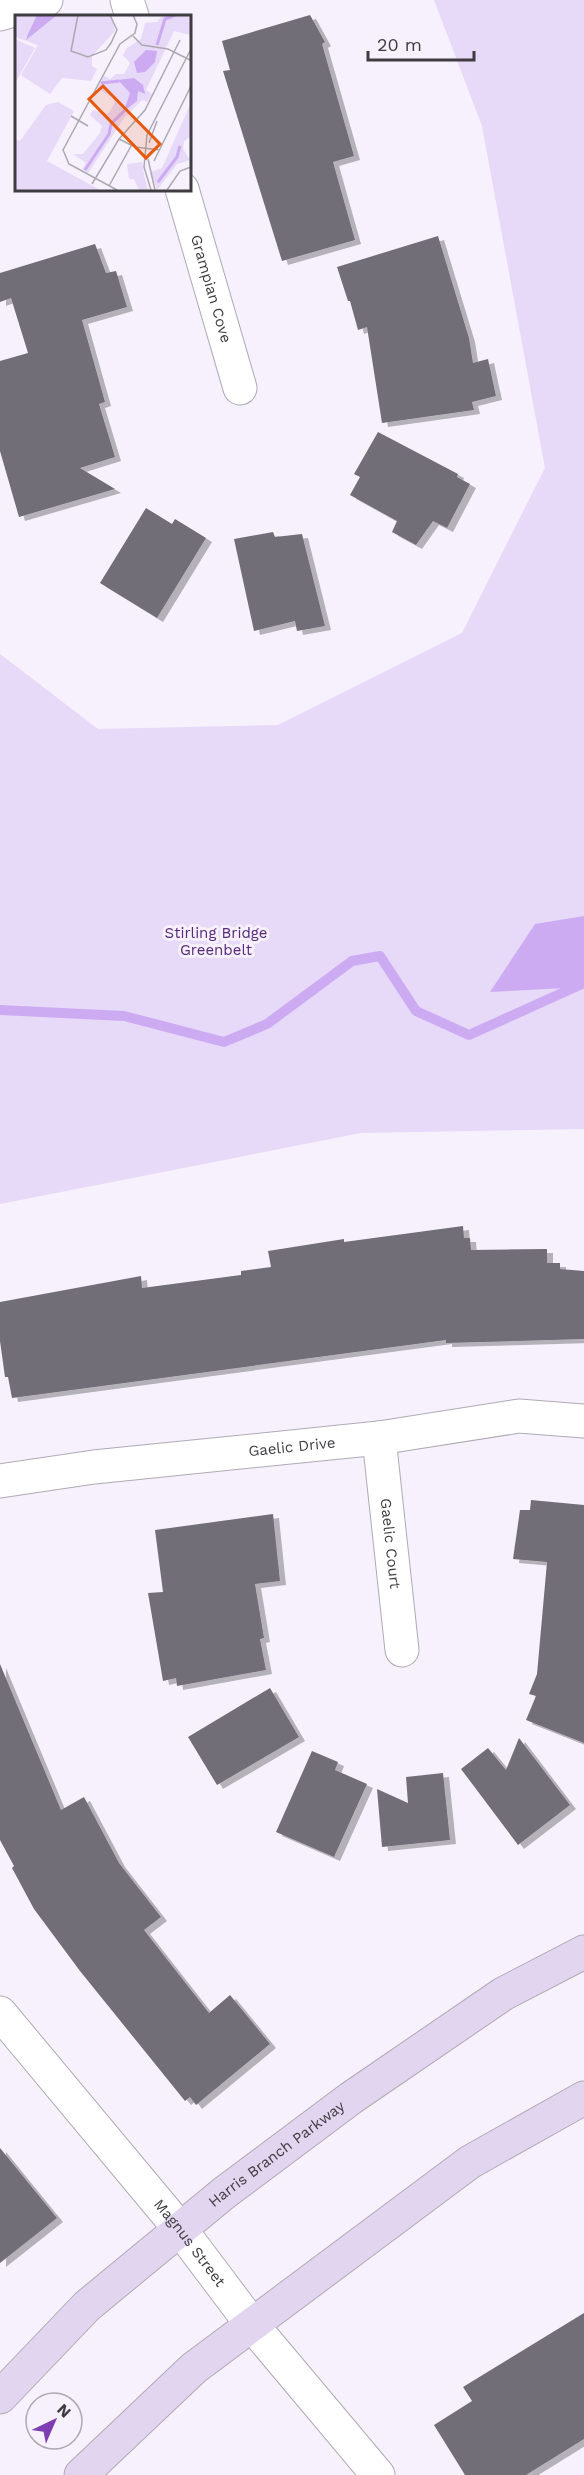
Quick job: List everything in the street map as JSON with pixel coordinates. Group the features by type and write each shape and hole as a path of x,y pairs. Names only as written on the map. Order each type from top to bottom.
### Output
{"main road":[{"name":"Harris Branch Parkway","path":"0,2397 87,2306 180,2229 360,2092 503,1994 584,1952"},
{"path":"81,2475 194,2368 470,2162 584,2098"}],"street":[{"path":"0,14 46,0"},
{"path":"127,0 132,15"},
{"name":"Grampian Cove","path":"182,190 240,388"},
{"name":"Gaelic Drive","path":"0,1481 94,1467 379,1438 519,1416 584,1421"},
{"name":"Gaelic Court","path":"379,1438 402,1650"},
{"name":"Magnus Street","path":"0,2013 180,2229 253,2326 378,2475"}],"green space":[{"name":"Stirling Bridge Greenbelt","path":"434,0 584,0 584,1129 361,1133 0,1204 0,654 98,729 278,725 462,633 545,468 482,126"}],"shaded area":[{"path":"584,916 584,987 490,992 535,924"}],"building":[{"path":"310,15 325,42 322,44 354,156 333,162 355,240 282,261 223,71 230,70 222,41"},
{"path":"438,236 469,338 473,363 488,359 496,396 472,402 474,410 382,423 367,327 358,330 337,267"},
{"path":"95,244 106,273 116,271 127,307 82,320 105,402 99,404 115,457 80,468 115,489 19,517 0,451 0,361 28,353 11,298 0,302 0,273"},
{"path":"378,432 458,474 457,477 470,484 447,528 433,521 416,545 392,532 397,521 350,495 360,477 354,474"},
{"path":"146,508 172,524 175,519 206,538 157,618 100,583"},
{"path":"273,532 275,537 302,534 325,626 297,631 295,621 254,631 234,539"},
{"path":"463,1226 464,1238 470,1238 471,1250 547,1249 547,1263 560,1263 560,1269 584,1271 584,1339 446,1343 446,1340 12,1398 8,1377 5,1377 0,1341 0,1302 141,1276 142,1288 241,1275 241,1271 271,1267 268,1251 344,1239 344,1242"},
{"path":"531,1500 584,1505 584,1743 526,1720 536,1696 529,1694 537,1674 547,1562 513,1559 520,1510 530,1510"},
{"path":"273,1514 280,1581 255,1584 264,1638 260,1639 266,1670 177,1686 176,1678 163,1681 148,1593 163,1592 155,1530"},
{"path":"0,1664 61,1810 84,1797 119,1863 161,1917 144,1930 209,2013 230,1995 270,2044 196,2105 190,2097 185,2101 80,1971 34,1909 12,1868 14,1866 0,1840"},
{"path":"270,1688 299,1737 217,1785 188,1737"},
{"path":"519,1738 570,1805 518,1845 461,1769 488,1748 506,1770"},
{"path":"312,1751 338,1762 335,1770 367,1784 334,1857 276,1832"},
{"path":"443,1773 450,1840 382,1847 377,1789 408,1803 406,1777"},
{"path":"0,2148 57,2218 0,2263"},
{"path":"584,2313 584,2439 526,2475 465,2475 434,2425 472,2401 463,2387"}],"waterway":[{"path":"0,1010 124,1016 224,1042 267,1024 352,961 380,956 416,1011 469,1035 584,983"}]}
